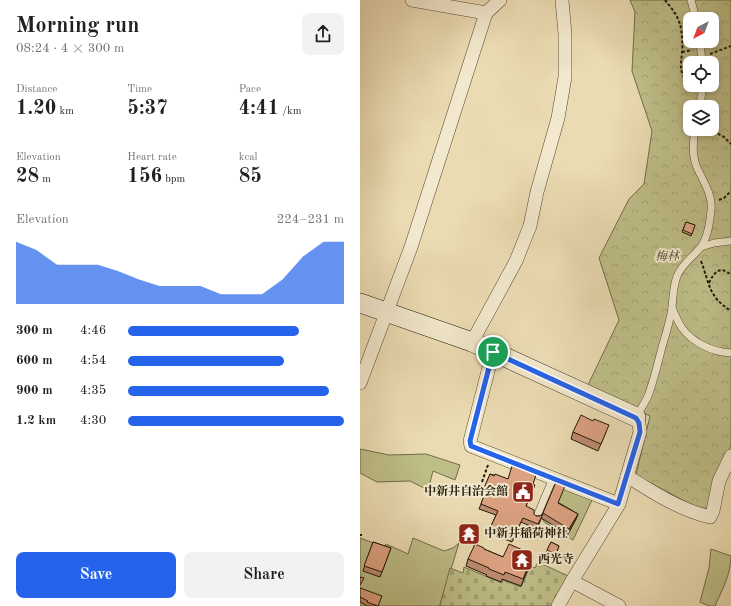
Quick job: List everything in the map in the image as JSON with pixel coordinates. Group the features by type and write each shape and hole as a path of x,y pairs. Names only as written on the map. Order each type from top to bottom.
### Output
{"street":[{"path":"412,0 486,13"},
{"path":"360,383 411,247 486,13 500,0"},
{"path":"472,342 516,260 530,226 537,192 558,118 565,77 565,34 562,0"},
{"path":"360,303 472,342 636,418 639,423 640,432 618,504 558,606"},
{"path":"493,352 470,441 471,446 618,504"},
{"path":"627,476 659,496 701,515 710,517 713,511 719,481 731,456"},
{"path":"572,581 619,606"}],"lane":[{"path":"691,0 694,12"},
{"path":"701,48 702,55"},
{"path":"636,418 647,397 672,308 672,297 677,276 682,267 698,249 707,233 711,208 707,187 694,157 694,136"},
{"path":"698,249 714,243 731,241"},
{"path":"672,308 682,328 695,340 709,349 723,353 731,353"},
{"path":"537,516 553,478"}],"path":[{"path":"665,0 680,25 682,52 680,61 683,75"},
{"path":"702,55 710,54 731,46"},
{"path":"719,135 731,142"},
{"path":"711,208 717,201 724,198 731,191"},
{"path":"698,249 713,296 718,302 731,311"},
{"path":"709,283 714,273 718,270 726,271 731,275"},
{"path":"477,496 491,454"}],"green space":[{"name":"梅林","path":"630,0 731,0 731,446 714,479 709,508 703,511 636,475 650,416 587,387 619,320 599,258 629,199 644,184 652,131 632,71 635,12"},
{"path":"360,449 389,455 426,454 460,465 455,480 433,471 428,490 410,481 377,482 360,473"},
{"path":"554,483 593,498 573,540 544,522 541,516"},
{"path":"360,538 384,547 386,544 408,554 413,538 444,551 453,548 459,543 440,605 360,606"},
{"path":"711,549 731,556 728,576 715,606 709,606 700,602 709,568"},
{"path":"538,562 568,576 551,606 440,605 450,568 463,573 464,567 502,583 503,580 521,587 530,566 535,568"}],"building":[{"path":"686,222 695,225 692,234 683,230"},
{"path":"581,415 593,421 594,419 609,425 601,444 573,432"},
{"path":"512,466 536,475 533,484 535,485 526,506 534,510 534,514 536,516 543,514 538,524 523,518 513,538 491,526 498,511 481,504 486,489 484,488 490,474 494,476 495,474 508,479"},
{"path":"556,482 565,486 558,503 578,514 569,529 543,513"},
{"path":"373,542 391,548 382,572 364,566"},
{"path":"551,542 559,546 556,554 547,550"},
{"path":"475,544 503,557 509,544 527,552 526,554 532,557 523,579 505,572 504,575 468,559"},
{"path":"360,577 364,578 360,585"},
{"path":"360,588 382,596 378,606 367,602 368,601 360,597"}],"place":[{"name":"中新井自治会館","path":"523,492"},
{"name":"中新井稲荷神社","path":"469,534"},
{"name":"西光寺","path":"522,560"}],"route":[{"path":"493,352 636,418 639,423 640,432 618,504 471,446 470,441 493,352"}]}
